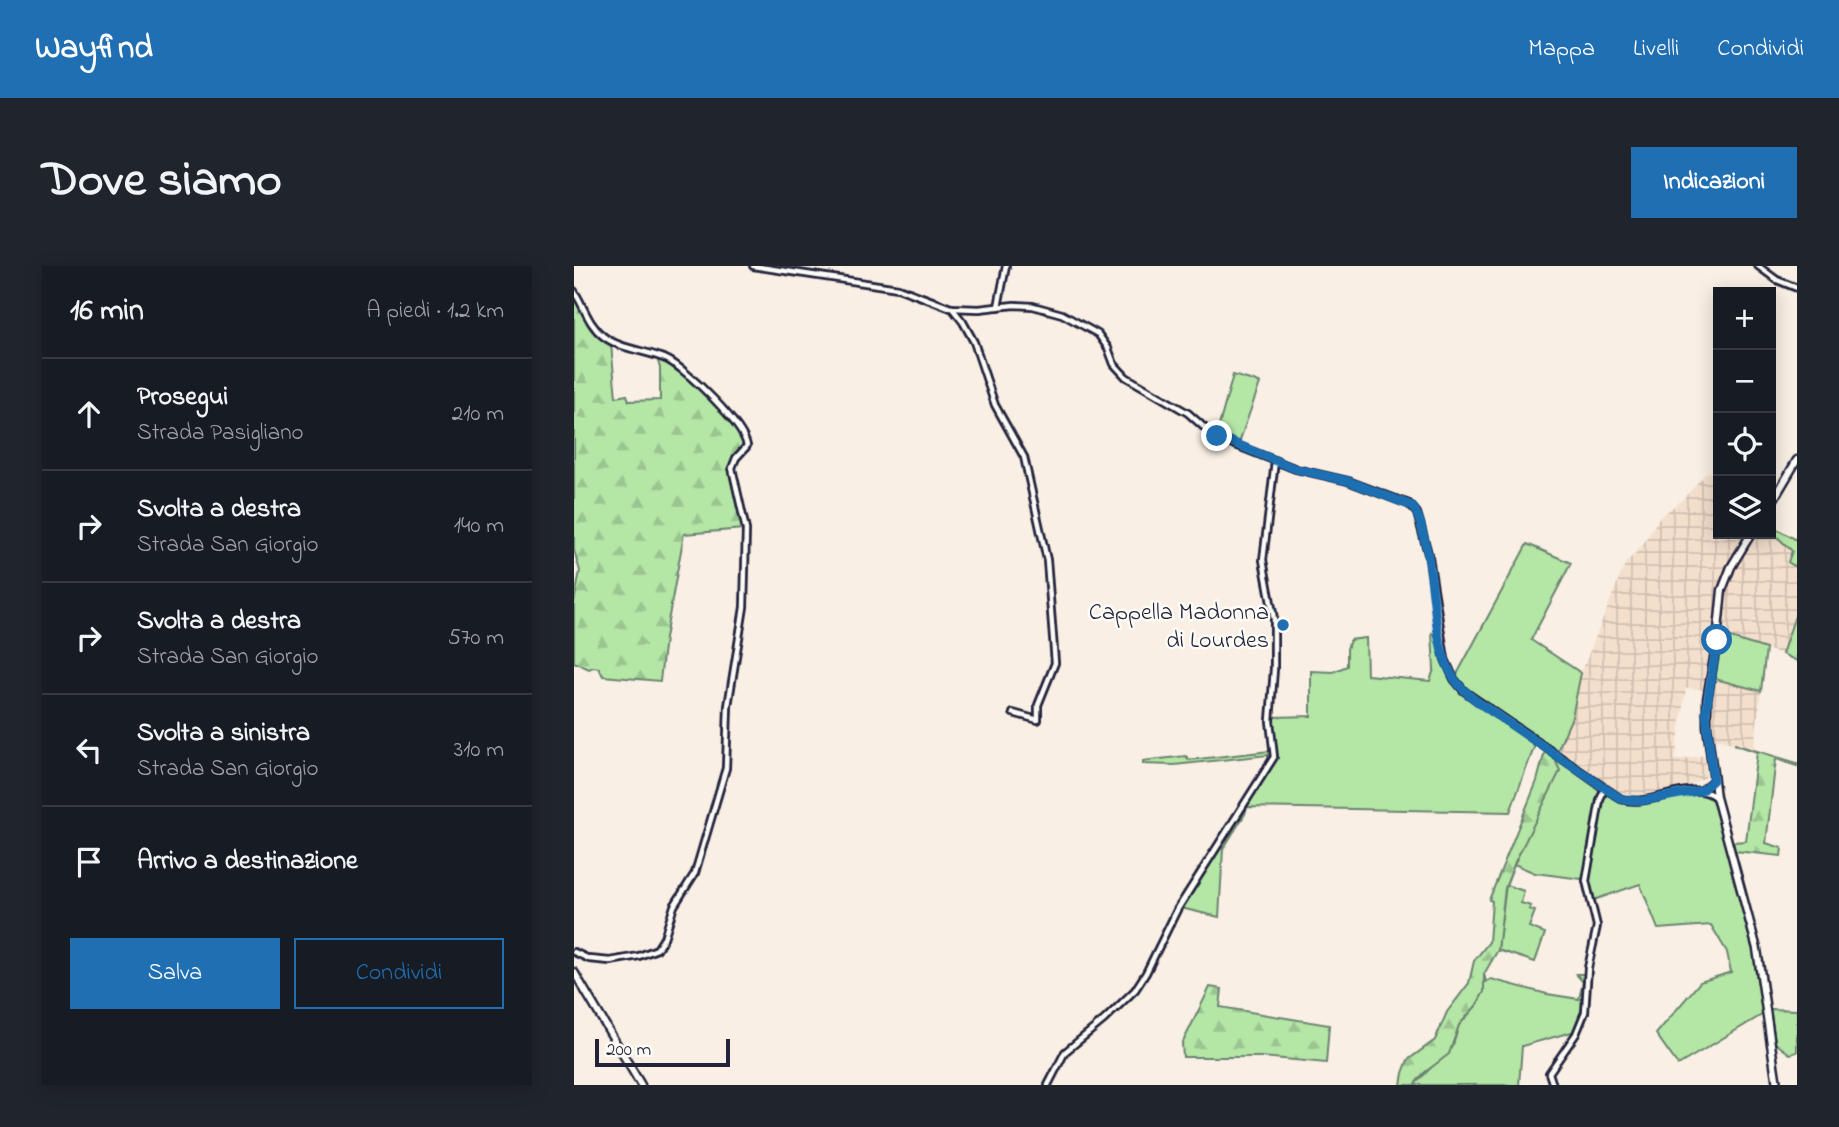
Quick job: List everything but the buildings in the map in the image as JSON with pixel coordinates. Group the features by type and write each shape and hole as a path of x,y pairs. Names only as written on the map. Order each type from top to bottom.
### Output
{"street":[{"path":"753,266 898,288 951,308 1014,305 1045,308 1083,325 1104,341 1114,364 1126,377 1188,413 1228,442 1308,474 1348,481 1412,506 1417,513 1426,544 1445,659 1454,679 1479,703 1621,799 1633,802 1702,790 1713,780"},
{"path":"993,308 1006,266"},
{"path":"1758,266 1777,280 1797,288"},
{"path":"574,291 599,333 615,343 666,359 679,366 745,436 747,446 736,458 732,468 747,539 744,607 728,706 726,768 695,873 674,906 662,943 657,948 639,956 610,961 589,959 574,952"},
{"path":"951,308 974,342 995,405 1024,457 1047,560 1055,663 1038,705 1039,723 1013,713"},
{"path":"1776,496 1797,460"},
{"path":"1048,1085 1065,1052 1135,990 1177,909 1274,757 1270,722 1274,669 1273,608 1263,560 1275,461"},
{"path":"1748,539 1731,567 1720,603 1706,712 1716,797 1757,949 1777,1085"},
{"path":"1553,1085 1549,1073 1576,1034 1585,1012 1588,968 1597,926 1586,881 1604,789"},
{"path":"1702,790 1716,797"},
{"path":"574,972 641,1085"}],"shaded area":[{"path":"1713,471 1713,539 1745,539 1730,560 1717,590 1705,690 1686,688 1675,760 1706,755 1706,777 1682,788 1658,794 1622,796 1556,754 1572,717 1577,683 1625,564 1642,546 1659,518 1683,499 1706,473"},
{"path":"1776,536 1792,551 1788,562 1797,568 1797,610 1782,654 1721,635 1725,591 1730,576 1752,539 1776,539"},
{"path":"1715,679 1761,691 1754,748 1710,738 1709,698"}],"green space":[{"path":"574,294 590,327 611,344 616,397 627,395 629,401 660,400 660,368 657,358 681,374 721,409 740,434 745,446 731,462 730,477 743,529 684,534 660,681 603,676 599,668 589,669 574,662 574,603 580,571 574,550"},
{"path":"1233,375 1260,383 1239,443 1217,433"},
{"path":"1776,529 1797,540 1797,568 1788,562 1792,551 1776,536"},
{"path":"1527,544 1571,563 1531,640 1581,673 1572,717 1556,754 1464,690 1455,678"},
{"path":"1797,610 1797,661 1782,654"},
{"path":"1432,633 1438,635 1446,669 1460,690 1535,745 1510,812 1247,807 1223,849 1219,917 1181,908 1255,790 1250,788 1268,763 1268,755 1174,765 1143,764 1143,761 1186,756 1189,760 1270,751 1267,715 1311,716 1311,671 1333,672 1347,666 1350,640 1366,638 1367,675 1430,681 1434,669"},
{"path":"1721,635 1766,649 1761,691 1715,679"},
{"path":"1734,744 1797,763 1797,766 1776,759 1766,843 1782,848 1781,856 1735,851 1733,842 1746,841 1757,752"},
{"path":"1545,751 1554,757 1560,771 1505,888 1498,950 1484,974 1484,992 1459,1025 1449,1054 1424,1073 1414,1085 1401,1085 1408,1060 1435,1040 1447,1012 1469,983 1474,961 1489,942 1492,901 1489,900 1537,781"},
{"path":"1554,757 1595,787 1622,802 1646,803 1694,793 1716,800 1749,924 1765,1013 1678,1065 1656,1034 1700,982 1731,972 1727,952 1711,925 1658,929 1640,884 1594,900 1591,899 1588,878 1535,873 1514,864 1559,771"},
{"path":"1506,885 1524,891 1521,903 1531,906 1529,909 1535,911 1529,927 1545,933 1535,962 1498,950"},
{"path":"1484,974 1486,982 1491,979 1547,994 1579,999 1583,982 1576,974 1587,974 1588,990 1579,1030 1522,1046 1519,1085 1414,1085 1453,1045 1459,1025 1476,1006"},
{"path":"1210,987 1222,989 1220,1007 1329,1025 1326,1063 1261,1057 1183,1057 1182,1044"},
{"path":"1770,1009 1797,1010 1797,1052 1790,1054 1775,1043"}],"place":[{"name":"Cappella Madonna di Lourdes","path":"1283,625"}],"route":[{"path":"1217,436 1308,474 1337,477 1412,506 1423,531 1431,568 1439,632 1445,659 1454,679 1479,703 1621,799 1633,802 1702,790 1713,780 1706,712 1717,640"}]}
